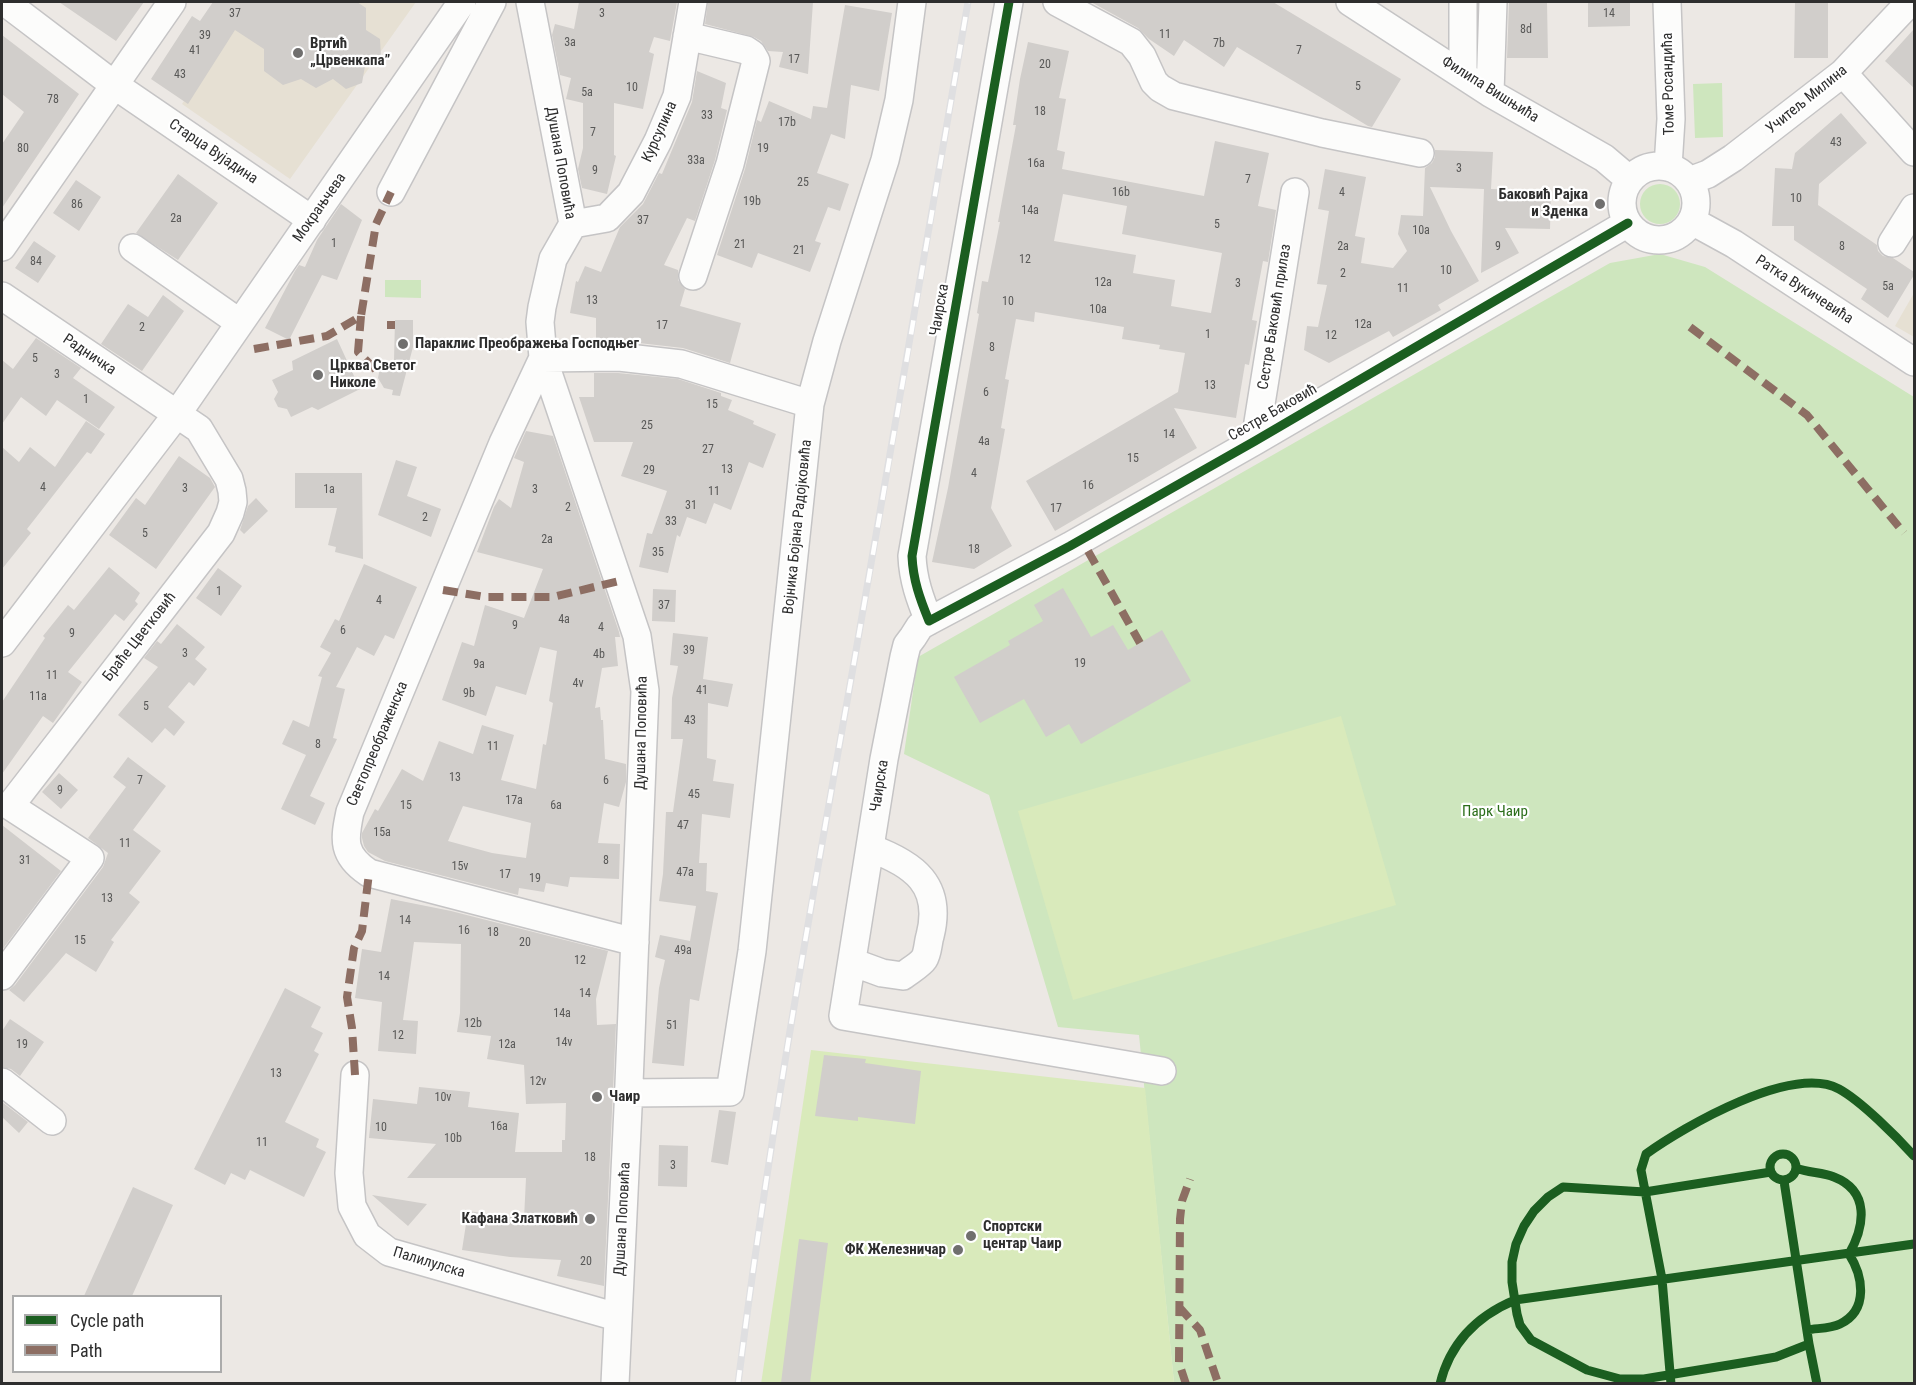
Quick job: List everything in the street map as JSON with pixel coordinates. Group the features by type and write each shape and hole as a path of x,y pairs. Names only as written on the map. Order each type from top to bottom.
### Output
{"street":[{"name":"Старца Вујадина","path":"5,2 113,84 312,220"},
{"path":"2,247 172,2"},
{"name":"Мокрањчева","path":"2,643 177,414 462,2"},
{"path":"391,192 492,2"},
{"name":"Душана Поповића","path":"530,2 573,224 553,259 542,307 540,322 543,358 637,636 645,691 615,1383"},
{"name":"Курсулина","path":"573,224 607,218 631,193 658,141 677,96 693,2"},
{"name":"Војника Бојана Радојковића","path":"629,1093 730,1092 752,951 810,404 827,341 885,160 899,100 912,2"},
{"name":"Чаирска","path":"1009,2 912,556 917,593 929,621 920,626 907,645 904,657 884,759 843,1016 1162,1071"},
{"path":"1058,2 1131,42 1142,56 1154,82 1174,96 1322,133 1420,153"},
{"name":"Филипа Вишњића","path":"1350,2 1490,93 1604,158 1630,180"},
{"path":"1462,2 1463,74"},
{"path":"1490,93 1493,2"},
{"name":"Томе Росандића","path":"1667,2 1671,119 1678,174"},
{"name":"Учитељ Милина","path":"1678,174 1707,174 1733,158 1843,73 1910,2"},
{"path":"687,36 746,50 756,61 730,164 693,276"},
{"path":"1843,73 1914,152"},
{"path":"1657,166 1678,174 1697,201 1692,221 1686,230 1666,240 1655,241 1644,238 1635,232 1623,213 1624,190 1630,180 1647,168 1657,166"},
{"name":"Сестре Баковић прилаз","path":"1255,441 1295,192"},
{"path":"1892,243 1914,208"},
{"name":"Ратка Вукичевића","path":"1692,221 1734,244 1914,362"},
{"name":"Сестре Баковић","path":"929,621 1070,546 1255,441 1628,223"},
{"path":"133,248 235,330"},
{"path":"145,277 235,330"},
{"name":"Радничка","path":"2,296 177,414"},
{"path":"543,358 618,357 681,364 810,404"},
{"name":"Светопреображенска","path":"543,358 503,443 350,812 346,833 347,850 356,864 369,873 635,942"},
{"name":"Браће Цветковић","path":"2,976 90,858 6,803 221,533 230,513 233,502 229,479 200,429 177,414"},
{"path":"852,962 882,973 903,976 924,959 935,919 931,893 915,872 897,858 870,848"},
{"name":"Палилулска","path":"355,1075 349,1173 352,1206 367,1235 389,1252 617,1317"},
{"path":"2,1082 51,1121"}],"shaded area":[{"name":"Вртић „Црвенкапа”","path":"251,2 416,2 290,179 182,104"},
{"path":"1914,293 1914,337 1895,326"}],"green space":[{"path":"1722,83 1723,137 1695,138 1693,84"},
{"path":"1660,184 1674,190 1680,204 1674,218 1660,224 1646,218 1640,204 1646,190"},
{"name":"Парк Чаир","path":"1660,254 1705,267 1914,397 1914,1383 1174,1383 1139,1035 1058,1027 989,795 904,754 918,657 1610,263"},
{"path":"385,280 421,280 421,298 385,297"},
{"path":"1341,716 1396,905 1073,1000 1018,811"},
{"name":"ФК Железничар","path":"811,1050 1145,1088 1174,1383 761,1384"}],"building":[{"path":"59,2 144,2 116,41"},
{"path":"213,2 357,2 366,8 366,30 380,39 381,57 365,66 362,83 346,89 333,79 316,88 301,79 283,85 264,71 264,49 235,30 188,104 151,79 192,16 200,21"},
{"path":"579,2 677,2 670,41 654,37 649,52 654,54 643,109 614,103 614,155 616,156 607,194 582,188 578,169 583,148 583,103 566,99 571,78 560,75 552,35 555,24 574,29"},
{"path":"708,2 813,2 808,74 779,67 783,52 768,51 761,41 754,37 705,24"},
{"path":"1091,2 1273,2 1401,79 1372,127 1237,47 1224,67 1184,40 1174,56 1149,39 1138,28"},
{"path":"1509,2 1547,2 1548,58 1507,58"},
{"path":"1588,2 1630,2 1630,26 1588,27"},
{"path":"1795,2 1828,2 1828,58 1794,58"},
{"path":"845,5 892,13 879,91 851,85 845,139 831,134 817,173 849,184 840,211 828,207 815,241 821,243 810,272 758,253 752,268 717,255 745,169 757,120 761,122 769,101 811,119 813,106 827,108"},
{"path":"1914,29 1914,88 1885,61"},
{"path":"2,35 79,94 2,208 2,144 24,112 2,94"},
{"path":"1028,42 1069,51 1059,98 1066,99 1057,150 1065,152 1062,169 1204,196 1215,141 1269,153 1258,206 1276,210 1268,262 1263,261 1252,320 1257,321 1249,365 1245,364 1236,418 1174,408 1197,448 1055,531 1026,481 1178,392 1185,353 1159,349 1160,345 1122,339 1124,327 1035,312 1034,322 1016,319 1005,379 1009,380 1001,428 1005,429 991,508 1012,546 974,569 932,562 948,488 979,314 977,313 982,281 988,282 1000,222 998,222 1016,125 1013,125","holes":["1063,194 1127,206 1122,234 1222,253 1211,313 1171,306 1175,280 1133,273 1136,255 1054,241"]},
{"path":"697,71 726,83 721,108 727,110 715,160 695,221 687,218 664,265 678,270 678,280 685,289 680,306 741,323 730,363 683,348 621,341 596,342 596,318 570,313 576,281 578,282 585,266 601,272 620,227 643,204 659,173 662,174 692,102"},
{"path":"1841,113 1867,143 1819,184 1818,205 1877,245 1878,251 1883,256 1893,258 1914,272 1888,318 1861,299 1867,289 1794,240 1794,226 1772,226 1775,168 1792,169 1795,153"},
{"path":"1435,150 1493,152 1491,189 1551,191 1550,229 1505,228 1519,253 1481,273 1484,189 1430,187 1479,281 1438,305 1441,310 1393,337 1389,331 1329,363 1304,350 1307,326 1318,327 1327,285 1317,284 1329,211 1318,209 1325,169 1366,177 1355,236 1365,238 1361,263 1393,268 1407,251 1398,234 1401,215 1423,216 1425,168 1432,163"},
{"path":"178,174 218,203 178,260 136,233"},
{"path":"76,180 101,197 79,231 53,213"},
{"path":"341,204 362,220 337,280 322,275 289,340 265,328 295,271 299,265 305,267 317,240"},
{"path":"34,241 56,256 38,283 15,268"},
{"path":"163,295 184,311 142,371 101,344 128,304 148,317"},
{"path":"395,320 413,320 413,347 400,396 392,395 393,390 384,388 378,378 380,368 394,360"},
{"path":"36,338 81,368 73,378 115,407 99,429 57,400 46,416 21,397 2,424 2,360 13,369"},
{"name":"Црква Светог Николе","path":"337,339 360,389 318,410 312,407 291,417 287,409 278,407 274,399 278,392 272,380 293,370 292,361"},
{"path":"594,373 678,379 721,393 721,396 732,400 728,410 776,434 763,468 749,462 731,510 714,503 706,524 687,517 680,537 677,535 668,573 639,567 647,533 652,534 667,491 621,476 633,442 594,442 579,397 594,397"},
{"path":"86,421 105,434 91,454 87,452 27,529 31,533 2,569 2,447 19,462 30,447 55,467"},
{"path":"526,431 553,436 619,632 620,637 615,637 618,666 602,668 595,708 600,707 601,720 603,720 605,759 626,764 626,782 619,807 604,803 598,843 620,844 619,879 570,877 568,887 546,883 544,892 519,888 518,895 385,861 368,852 362,838 362,833 375,809 378,811 402,769 423,781 439,741 473,754 482,725 514,735 501,780 536,789 543,744 546,745 553,703 549,701 557,651 540,647 526,695 496,686 486,716 442,700 462,642 474,646 485,605 524,618 543,569 477,552 499,499 511,508 524,462 514,458","holes":["463,806 531,823 526,858 492,853 448,841"]},
{"path":"179,456 210,478 215,487 156,569 109,535 136,498 145,505"},
{"path":"396,460 417,467 407,496 441,509 431,537 378,515"},
{"path":"295,473 362,473 363,559 335,552 336,547 328,545 337,508 295,508"},
{"path":"256,498 268,511 244,534 240,530 248,506"},
{"path":"364,564 417,587 394,639 385,635 374,656 357,647 336,687 345,689 333,738 337,739 310,796 325,803 315,825 281,809 306,755 282,744 293,720 309,727 322,677 318,676 331,653 320,647 335,619 339,621"},
{"path":"109,567 140,593 135,601 138,604 124,621 115,614 68,672 82,682 53,723 43,716 2,774 2,702 45,638 43,636 68,605 74,610"},
{"path":"218,568 242,586 221,616 196,598"},
{"path":"1063,588 1091,637 1113,625 1128,650 1162,630 1191,681 1081,744 1069,724 1046,737 1024,699 980,723 954,677 1010,645 1008,641 1043,621 1034,605"},
{"path":"653,589 676,590 675,622 652,621"},
{"path":"177,624 205,647 195,659 207,669 194,686 189,682 168,707 185,722 174,736 165,728 152,743 118,715 158,667 144,658 157,641 161,644"},
{"path":"673,633 708,637 703,679 733,684 728,707 708,703 707,758 716,760 713,781 734,784 730,818 702,814 699,863 707,863 706,891 718,893 699,1001 690,999 684,1066 652,1063 659,988 665,960 655,957 660,935 690,941 696,906 659,901 663,874 666,812 673,812 683,739 671,739 672,698 678,666 670,665"},
{"path":"128,757 166,786 133,830 161,851 129,893 140,902 111,940 114,942 96,972 66,953 24,1002 9,990 103,867 108,853 88,838 126,787 113,777"},
{"path":"59,773 78,790 61,809 42,792"},
{"path":"2,825 61,871 2,950"},
{"path":"391,899 451,911 608,951 596,999 597,1025 616,1024 604,1286 557,1276 561,1260 510,1257 462,1250 468,1211 524,1219 526,1178 407,1178 436,1144 369,1138 373,1099 417,1104 419,1087 470,1092 468,1107 519,1113 515,1152 562,1152 562,1140 565,1140 566,1103 526,1104 524,1065 487,1059 491,1036 457,1032 460,1013 461,944 414,942 403,1020 418,1021 416,1054 378,1051 382,1002 355,998 362,949 381,952"},
{"path":"285,988 321,1007 311,1027 323,1033 314,1051 319,1054 285,1122 319,1139 316,1147 326,1152 304,1197 250,1170 245,1180 231,1173 225,1185 194,1169"},
{"path":"10,1019 44,1042 20,1076 11,1069 2,1067 2,1031"},
{"path":"824,1055 866,1059 865,1063 921,1071 915,1124 858,1117 858,1121 815,1116"},
{"path":"2,1102 28,1122 19,1133 2,1117"},
{"path":"719,1110 736,1112 728,1165 711,1162"},
{"path":"659,1145 688,1146 687,1187 658,1186"},
{"path":"133,1187 173,1205 132,1295 84,1295"},
{"path":"372,1195 427,1204 408,1226"},
{"path":"799,1239 828,1243 810,1383 781,1383"}],"railway":[{"path":"738,1384 791,1025 968,2"}],"marked path":[{"path":"254,349 327,336 361,316 376,224 391,192"},
{"path":"361,316 358,352 378,372"},
{"path":"387,325 395,325"},
{"path":"1690,327 1807,415 1904,533"},
{"path":"1088,551 1140,643"},
{"path":"443,590 486,597 553,597 619,581"},
{"path":"355,1075 352,1028 347,997 354,948 362,931 369,873"},
{"path":"1186,1384 1179,1363 1180,1219 1182,1201 1190,1179"},
{"path":"1179,1307 1200,1330 1217,1380"}],"cycle path":[{"path":"1009,2 912,556 918,589 929,621 1070,546 1255,441 1628,223"},
{"path":"1671,1384 1662,1279 1641,1170 1646,1154 1686,1129 1739,1102 1768,1091 1819,1083 1839,1089 1858,1102 1914,1156"},
{"path":"1783,1154 1792,1158 1796,1167 1792,1176 1783,1180 1774,1176 1770,1167 1774,1158 1783,1154"},
{"path":"1796,1168 1834,1177 1846,1183 1854,1191 1859,1200 1861,1221 1849,1254"},
{"path":"1771,1172 1645,1192 1563,1187 1548,1197 1534,1211 1516,1244 1512,1262 1512,1282 1517,1314 1520,1325 1531,1340 1587,1370 1620,1379 1644,1379 1776,1357 1809,1344"},
{"path":"1784,1181 1817,1384"},
{"path":"1440,1384 1451,1356 1467,1333 1489,1314 1515,1300 1914,1244"},
{"path":"1807,1330 1836,1326 1849,1318 1856,1310 1861,1292 1860,1282 1849,1254"}],"place":[{"name":"Вртић „Црвенкапа”","path":"298,53"},
{"name":"Баковић Рајка и Зденка","path":"1600,204"},
{"name":"Параклис Преображења Господњег","path":"403,344"},
{"name":"Црква Светог Николе","path":"318,375"},
{"name":"Чаир","path":"597,1097"},
{"name":"Кафана Златковић","path":"590,1219"},
{"name":"Спортски центар Чаир","path":"971,1236"},
{"name":"ФК Железничар","path":"958,1250"}]}
